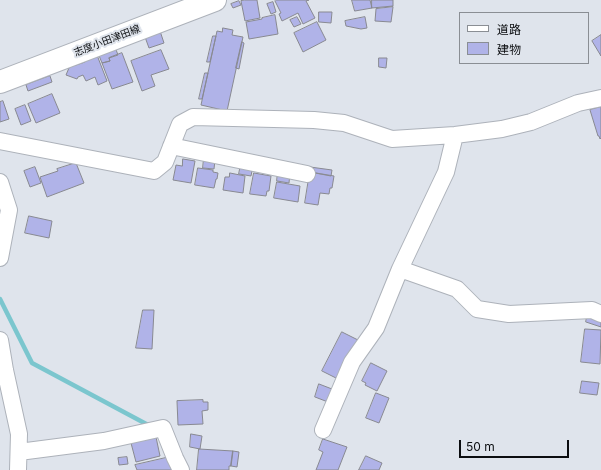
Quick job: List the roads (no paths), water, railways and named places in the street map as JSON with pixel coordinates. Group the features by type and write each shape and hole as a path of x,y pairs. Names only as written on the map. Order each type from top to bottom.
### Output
{"main road":[{"name":"志度小田津田線","path":"0,82 215,0"}],"street":[{"path":"0,141 154,171 165,162 180,124 193,117 314,120 344,123 392,139 455,135 502,129 531,122 578,103 601,98"},
{"path":"324,430 352,362 376,328 400,269 446,172 455,135"},
{"path":"171,146 307,174"},
{"path":"0,182 9,210 0,258"},
{"path":"400,269 457,289 477,308 509,314 592,310 601,314"},
{"path":"0,340 19,434 18,470"},
{"path":"19,452 104,441 162,428 174,458 181,470"}],"waterway":[{"path":"0,299 32,363 150,426"}]}
